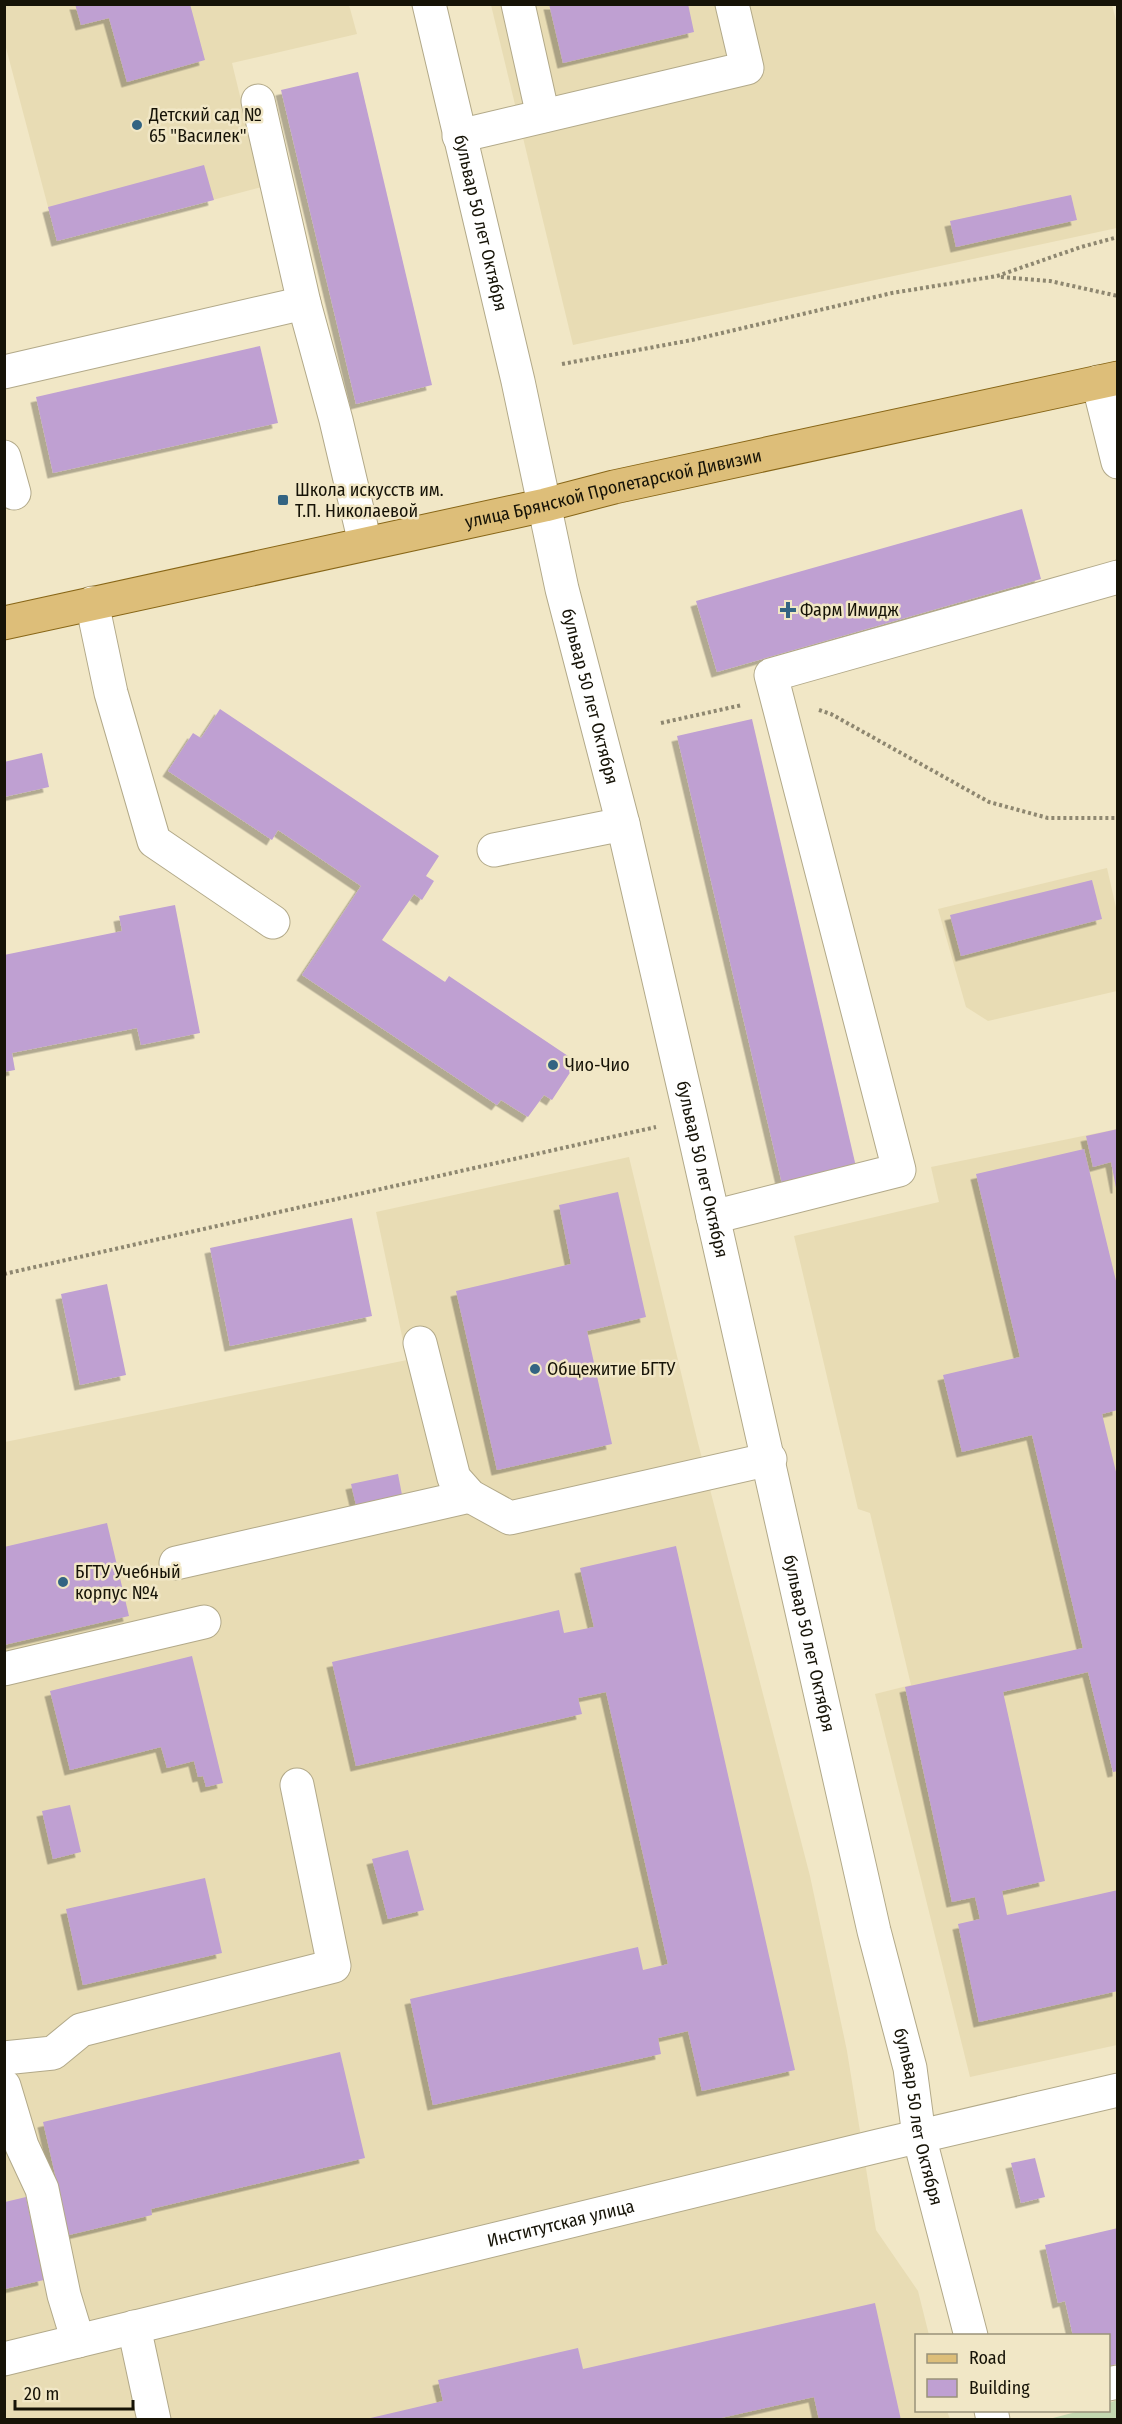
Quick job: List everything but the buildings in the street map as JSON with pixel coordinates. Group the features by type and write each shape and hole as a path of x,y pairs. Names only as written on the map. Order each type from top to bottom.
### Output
{"main road":[{"name":"улица Брянской Пролетарской Дивизии","path":"4,623 1108,380"}],"street":[{"name":"бульвар 50 лет Октября","path":"429,4 518,381 562,589 623,824 692,1119 874,1931 910,2068 920,2136 970,2334"},
{"path":"518,4 543,116"},
{"path":"459,136 747,68 732,4"},
{"path":"258,101 304,303 336,420 365,543"},
{"path":"4,372 304,303"},
{"path":"1108,380 1118,462"},
{"path":"4,457 14,493"},
{"path":"713,1217 899,1170 771,675 1118,578"},
{"path":"92,603 111,693 154,841 273,922"},
{"path":"494,850 623,824"},
{"path":"420,1343 454,1478 470,1496 510,1518 770,1459"},
{"path":"176,1563 470,1496"},
{"path":"4,1669 204,1622"},
{"path":"4,2058 53,2053 81,2030 334,1966 297,1785"},
{"path":"4,2086 22,2146 42,2189 64,2295 78,2341"},
{"name":"Институтская улица","path":"4,2359 1118,2090"},
{"path":"134,2327 154,2420"}],"path":[{"path":"562,364 692,340 892,293 997,276 1081,247 1118,237"},
{"path":"997,276 1050,281 1118,296"},
{"path":"661,723 776,698 831,714 989,802 1048,818 1118,818"},
{"path":"4,1274 692,1119"}],"shaded area":[{"name":"Детский сад № 65 \"Василек\"","path":"4,5 349,5 357,34 232,63 262,187 57,241 5,44"},
{"path":"491,5 1112,5 1118,28 1117,228 573,345"},
{"path":"1107,868 1117,912 1117,991 988,1021 966,1007 938,909"},
{"path":"1117,1129 1117,2045 970,2077 875,1694 911,1685 870,1513 858,1509 794,1236 939,1202 931,1167"},
{"path":"629,1157 697,1439 810,1876 847,2051 876,2230 918,2291 929,2334 915,2334 915,2412 947,2412 950,2419 5,2420 5,1442 407,1360 376,1212"}],"green space":[{"path":"1117,2400 1117,2419 1049,2419 1076,2412 1110,2412 1110,2403"}],"place":[{"name":"Детский сад № 65 \"Василек\"","path":"137,125"},
{"name":"Школа искусств им. Т.П. Николаевой","path":"283,500"},
{"name":"Фарм Имидж","path":"788,610"},
{"name":"Чио-Чио","path":"553,1065"},
{"name":"Общежитие БГТУ","path":"535,1369"},
{"name":"БГТУ Учебный корпус №4","path":"63,1582"}]}
